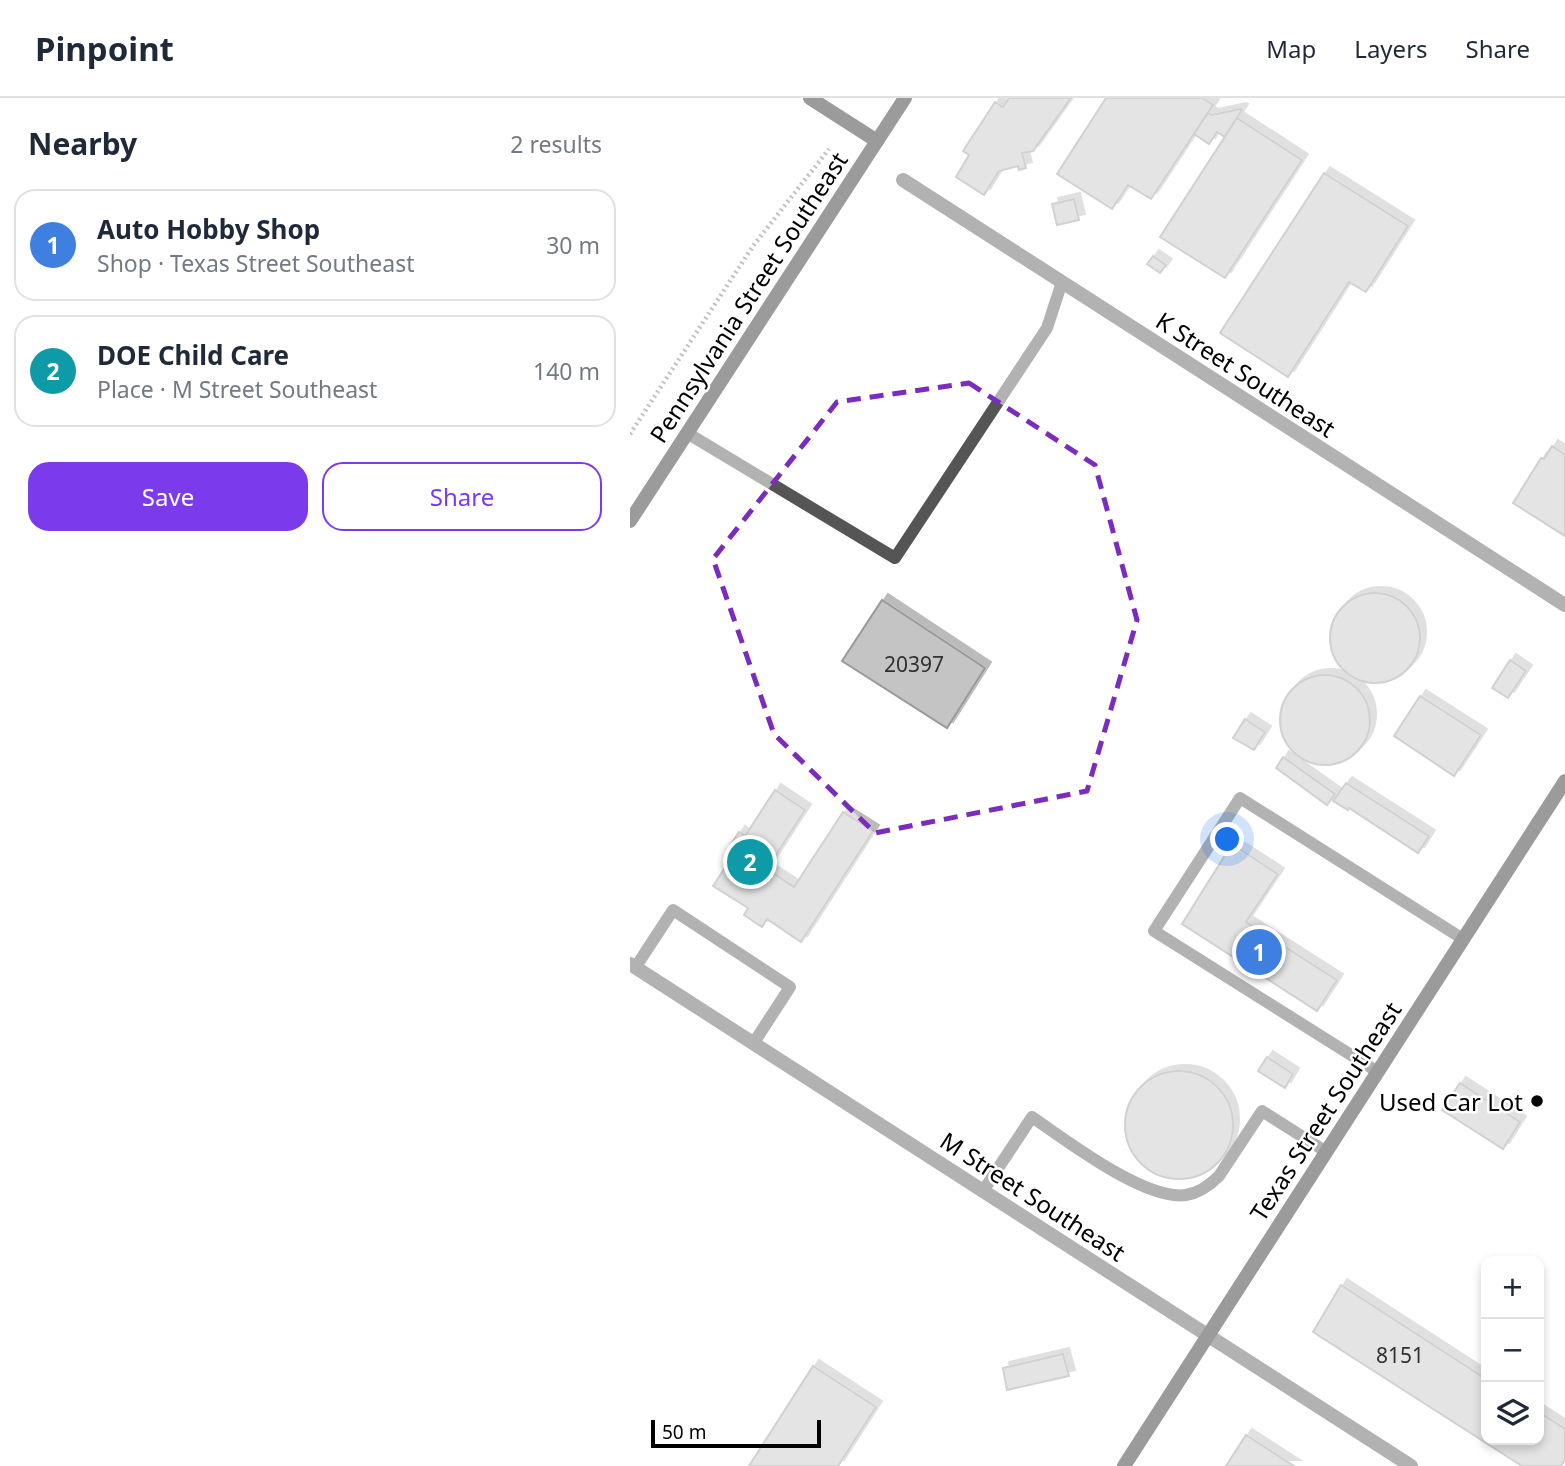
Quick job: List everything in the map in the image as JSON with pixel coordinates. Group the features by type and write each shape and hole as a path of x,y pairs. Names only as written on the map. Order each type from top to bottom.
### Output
{"street":[{"path":"810,98 877,141"},
{"name":"Pennsylvania Street Southeast","path":"630,521 905,98"},
{"name":"K Street Southeast","path":"903,180 1565,606"},
{"name":"Texas Street Southeast","path":"1124,1466 1565,781"},
{"name":"M Street Southeast","path":"633,966 1410,1466"}],"lane":[{"path":"687,433 895,558 1047,328 1062,282"},
{"path":"1378,1072 1154,931 1240,797 1463,939"},
{"path":"633,966 673,910 790,986 753,1044"},
{"path":"983,1191 1032,1117 1128,1180 1174,1194 1185,1195 1210,1184 1219,1176 1262,1111 1325,1151"}],"path":[{"path":"630,434 753,246 829,149"}],"highlighted area":[{"path":"969,383 1095,465 1137,620 1087,791 875,833 774,734 713,559 837,402"}],"building":[{"path":"1009,98 1071,98 1033,151 1022,153 1026,168 1019,170 1018,166 999,171 984,195 956,177 969,155 963,151 995,102 1003,107"},
{"path":"1106,98 1202,98 1213,105 1151,199 1128,185 1112,209 1057,174"},
{"path":"1242,110 1225,137 1217,132 1209,144 1194,134 1208,113 1212,115"},
{"path":"1237,118 1302,160 1225,278 1160,237"},
{"path":"1324,173 1408,226 1366,292 1349,282 1288,377 1220,333"},
{"path":"1074,199 1079,220 1057,225 1052,204"},
{"path":"1153,256 1166,265 1160,273 1147,264"},
{"path":"1552,446 1565,455 1565,536 1513,503 1541,458 1544,459"},
{"path":"1375,593 1392,597 1407,606 1416,621 1420,638 1416,655 1407,670 1392,679 1375,683 1358,679 1343,670 1334,655 1330,638 1334,621 1343,606 1358,597"},
{"path":"882,600 985,668 947,728 842,661"},
{"path":"1510,660 1526,671 1508,698 1492,688"},
{"path":"1325,675 1350,683 1362,695 1370,720 1362,745 1350,757 1325,765 1300,757 1288,745 1280,720 1288,695 1300,683"},
{"path":"1420,696 1481,735 1454,776 1394,736"},
{"path":"1245,719 1265,732 1254,750 1233,738"},
{"path":"1283,757 1335,794 1327,805 1276,768"},
{"path":"1346,783 1429,836 1418,853 1349,808 1348,810 1333,801"},
{"path":"775,790 805,810 767,869 794,887 843,812 873,831 801,942 767,919 762,927 744,915 748,908 713,886 734,854 727,850 739,832 745,836"},
{"path":"1232,844 1278,874 1246,922 1337,980 1317,1011 1182,924"},
{"path":"1267,1057 1293,1074 1285,1088 1258,1071"},
{"path":"1179,1071 1200,1075 1217,1087 1229,1104 1233,1125 1229,1146 1217,1163 1200,1175 1179,1179 1158,1175 1141,1163 1129,1146 1125,1125 1129,1104 1141,1087 1158,1075"},
{"path":"1460,1083 1520,1122 1503,1149 1442,1110"},
{"path":"1341,1285 1481,1376 1481,1440 1313,1332"},
{"path":"1063,1354 1069,1376 1007,1390 1003,1368"},
{"path":"813,1366 876,1407 838,1466 749,1466"},
{"path":"1544,1415 1565,1429 1565,1460 1561,1466 1522,1466 1489,1445 1544,1445"},
{"path":"1246,1435 1294,1466 1226,1466"}],"place":[{"name":"DOE Child Care","path":"750,862"},
{"name":"Auto Hobby Shop","path":"1259,952"},
{"name":"Used Car Lot","path":"1537,1101"}]}
